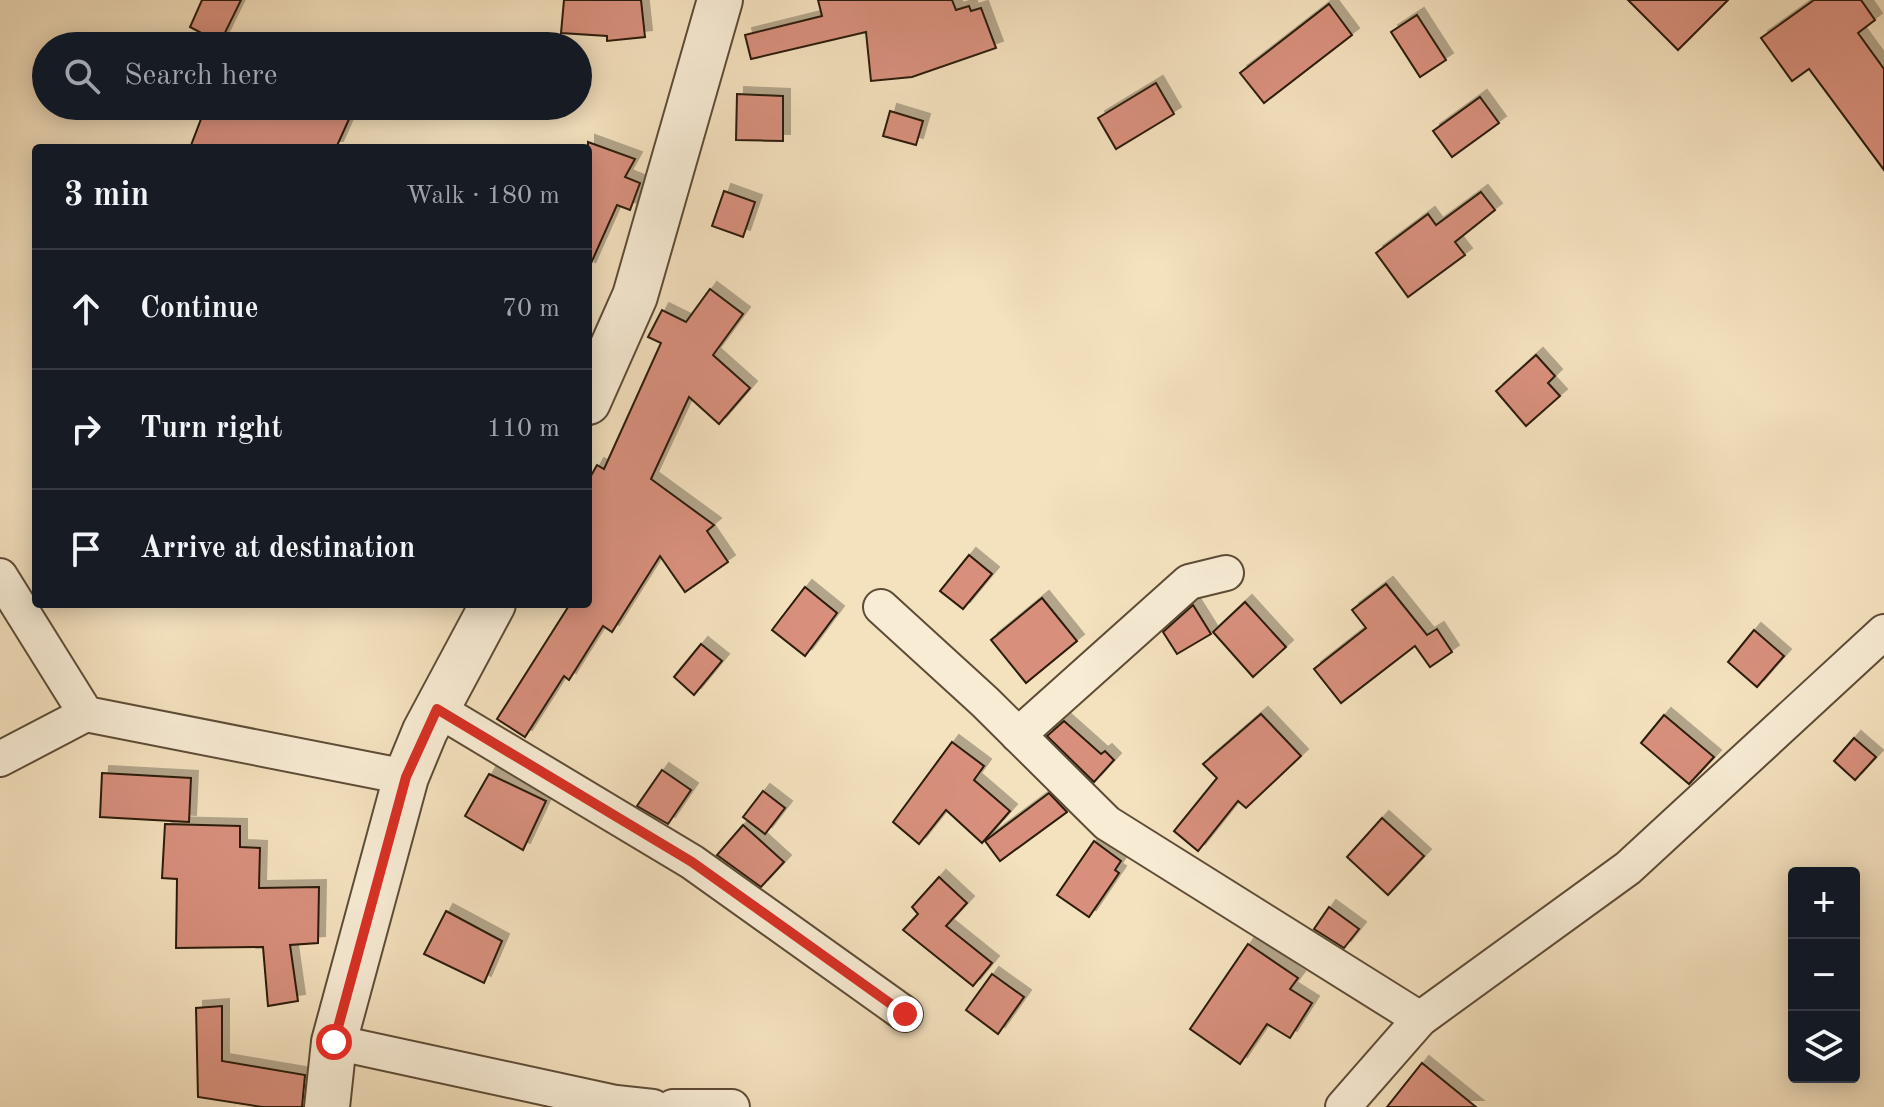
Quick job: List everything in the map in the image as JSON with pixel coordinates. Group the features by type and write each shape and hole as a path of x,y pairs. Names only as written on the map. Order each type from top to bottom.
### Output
{"street":[{"path":"592,393 635,296 720,0"},
{"path":"1018,735 1189,582 1226,573"},
{"path":"0,576 86,714"},
{"path":"881,607 1107,823 1420,1019"},
{"path":"327,1107 334,1042 406,777 437,709 491,608"},
{"path":"1346,1106 1420,1019 1628,868 1884,632"},
{"path":"437,709 692,862 905,1014"},
{"path":"0,759 86,714 406,777"},
{"path":"334,1042 616,1103 653,1107"},
{"path":"673,1107 732,1107"}],"building":[{"path":"202,0 241,0 225,32 199,32 190,27"},
{"path":"564,0 641,0 645,37 607,41 607,36 592,35 592,32 561,32"},
{"path":"818,0 952,0 956,10 969,6 971,11 981,8 996,48 912,77 871,81 866,32 751,59 745,35 822,16"},
{"path":"1628,0 1728,0 1678,50"},
{"path":"1814,0 1861,0 1875,20 1858,33 1884,69 1884,170 1809,69 1792,81 1761,38"},
{"path":"1329,4 1352,35 1264,103 1240,73"},
{"path":"1417,15 1446,60 1420,77 1391,32"},
{"path":"1156,83 1174,114 1116,149 1098,118"},
{"path":"737,94 783,96 783,141 736,140"},
{"path":"1480,97 1499,123 1452,157 1433,131"},
{"path":"890,111 923,121 916,145 883,136"},
{"path":"201,120 349,120 338,144 192,144"},
{"path":"588,142 635,159 625,177 640,183 630,210 617,205 592,261 592,144"},
{"path":"724,191 755,202 743,237 712,226"},
{"path":"1481,192 1495,210 1455,242 1465,255 1408,297 1376,253 1428,214 1436,225"},
{"path":"710,289 743,314 713,355 750,388 719,424 689,397 651,479 714,525 707,531 728,562 685,592 660,556 612,632 603,626 569,680 564,676 525,737 497,719 567,608 592,608 592,474 597,465 604,469 661,343 648,337 662,310 686,322"},
{"path":"1536,355 1555,376 1548,383 1560,396 1526,426 1496,391"},
{"path":"969,555 992,574 963,609 940,591"},
{"path":"1386,584 1427,635 1437,629 1452,652 1430,667 1415,646 1341,703 1314,669 1366,628 1352,610"},
{"path":"805,587 837,613 805,656 772,630"},
{"path":"1042,598 1077,641 1026,683 991,640"},
{"path":"1245,602 1286,647 1253,677 1213,632"},
{"path":"1193,605 1211,634 1177,654 1163,632"},
{"path":"1754,630 1784,656 1757,687 1728,662"},
{"path":"701,644 722,661 694,695 674,677"},
{"path":"1261,714 1301,756 1246,808 1238,801 1198,851 1174,831 1217,778 1203,764"},
{"path":"1664,715 1714,757 1689,784 1641,743"},
{"path":"1064,721 1101,754 1105,751 1114,760 1094,782 1047,736"},
{"path":"1854,738 1876,757 1855,780 1834,761"},
{"path":"952,742 984,766 974,780 1010,811 982,843 946,810 919,844 893,822"},
{"path":"662,770 691,790 668,824 637,806"},
{"path":"102,773 191,778 189,822 100,817"},
{"path":"489,774 546,801 523,850 465,816"},
{"path":"763,791 785,808 765,834 743,817"},
{"path":"1049,793 1067,812 1000,861 985,841"},
{"path":"1382,818 1424,856 1388,895 1347,857"},
{"path":"165,824 240,826 240,847 260,848 259,888 319,887 318,943 290,945 298,1001 268,1006 263,947 176,948 177,879 162,878"},
{"path":"743,825 784,862 761,887 717,855"},
{"path":"1094,841 1121,861 1115,870 1119,873 1089,917 1057,895"},
{"path":"939,877 967,903 946,926 992,963 973,986 903,930 918,914 912,907"},
{"path":"1329,907 1359,929 1344,948 1314,929"},
{"path":"446,911 502,941 484,983 424,954"},
{"path":"1248,944 1298,978 1290,989 1312,1003 1290,1038 1267,1024 1240,1064 1190,1029"},
{"path":"992,974 1024,997 998,1034 966,1010"},
{"path":"222,1006 222,1061 305,1075 302,1107 262,1107 198,1097 196,1008"},
{"path":"1422,1063 1476,1107 1387,1107"}],"route":[{"path":"334,1042 406,777 437,709 692,862 905,1014"}]}
